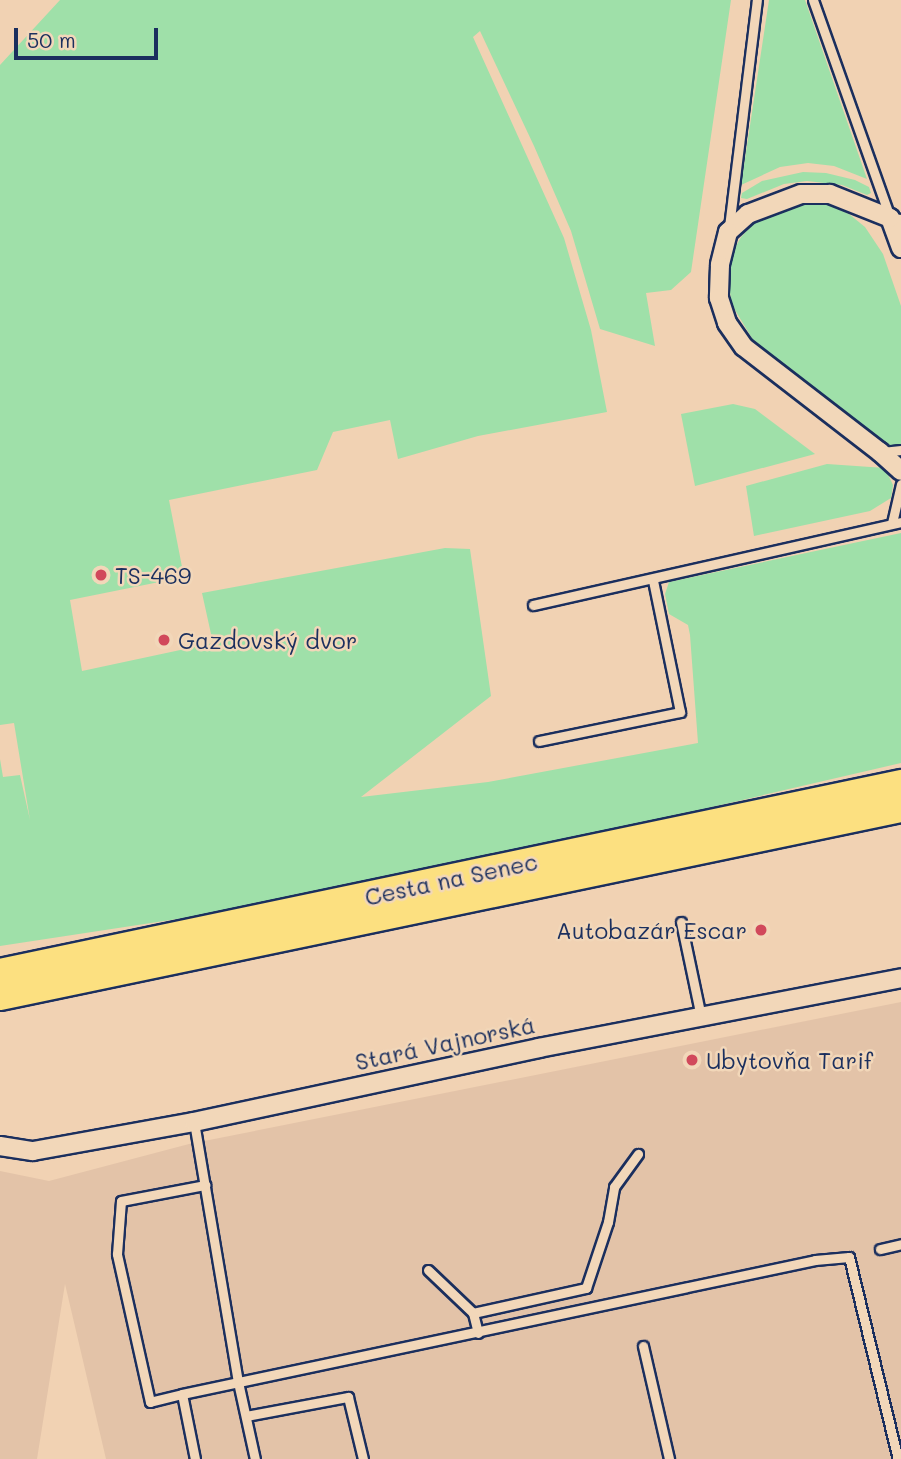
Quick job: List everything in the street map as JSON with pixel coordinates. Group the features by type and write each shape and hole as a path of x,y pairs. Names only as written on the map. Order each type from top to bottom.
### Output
{"main road":[{"name":"Cesta na Senec","path":"0,973 901,784"},
{"name":"Cesta na Senec","path":"0,996 901,808"}],"street":[{"path":"901,248 896,219 830,194 801,194 748,214 728,232 720,265 719,298 727,323 744,347 901,471"},
{"name":"Stará Vajnorská","path":"0,1146 33,1151 194,1122 901,978"}],"lane":[{"path":"728,232 757,0"},
{"path":"813,0 896,219"},
{"path":"880,452 901,450"},
{"path":"533,606 897,522 901,484"},
{"path":"539,741 680,712 653,580"},
{"path":"681,922 701,1017"},
{"path":"194,1122 238,1382 255,1459"},
{"path":"472,1313 586,1288 608,1222 614,1187 638,1154"},
{"path":"205,1185 121,1201 117,1255 149,1402 815,1260 849,1257 898,1459"},
{"path":"880,1249 901,1244"},
{"path":"428,1270 472,1313 478,1333"},
{"path":"643,1346 669,1459"},
{"path":"182,1394 195,1459"},
{"path":"246,1416 348,1396 363,1459"}],"shaded area":[{"path":"901,1002 901,1459 106,1459 65,1284 37,1459 0,1459 0,1171 49,1181 189,1144"}],"green space":[{"path":"60,0 731,0 691,272 671,290 646,293 655,346 600,329 571,231 480,31 473,37 564,238 591,330 607,412 478,436 398,459 390,420 333,432 317,470 169,500 184,577 70,600 82,671 213,643 202,593 445,548 470,549 491,696 361,797 488,782 698,743 690,635 688,625 669,614 665,594 669,582 901,533 901,763 334,895 0,946 0,759 3,777 20,775 30,820 14,723 0,725 0,65"},
{"path":"769,0 805,0 867,179 834,166 808,163 780,167 741,185"},
{"path":"803,172 826,173 855,180 869,187 871,193 867,195 842,185 807,181 784,184 747,199 741,198 742,193 762,181"},
{"path":"811,202 831,205 849,214 865,227 883,254 901,306 901,456 753,340 732,305 727,274 731,255 741,237 755,222 772,211 790,204"},
{"path":"733,404 755,409 815,454 695,486 681,414"},
{"path":"827,464 885,468 893,485 891,498 870,511 754,536 746,486"}],"place":[{"name":"TS-469","path":"101,575"},
{"name":"Gazdovský dvor","path":"164,640"},
{"name":"Autobazár Escar","path":"761,930"},
{"name":"Ubytovňa Tarif","path":"692,1060"}]}
